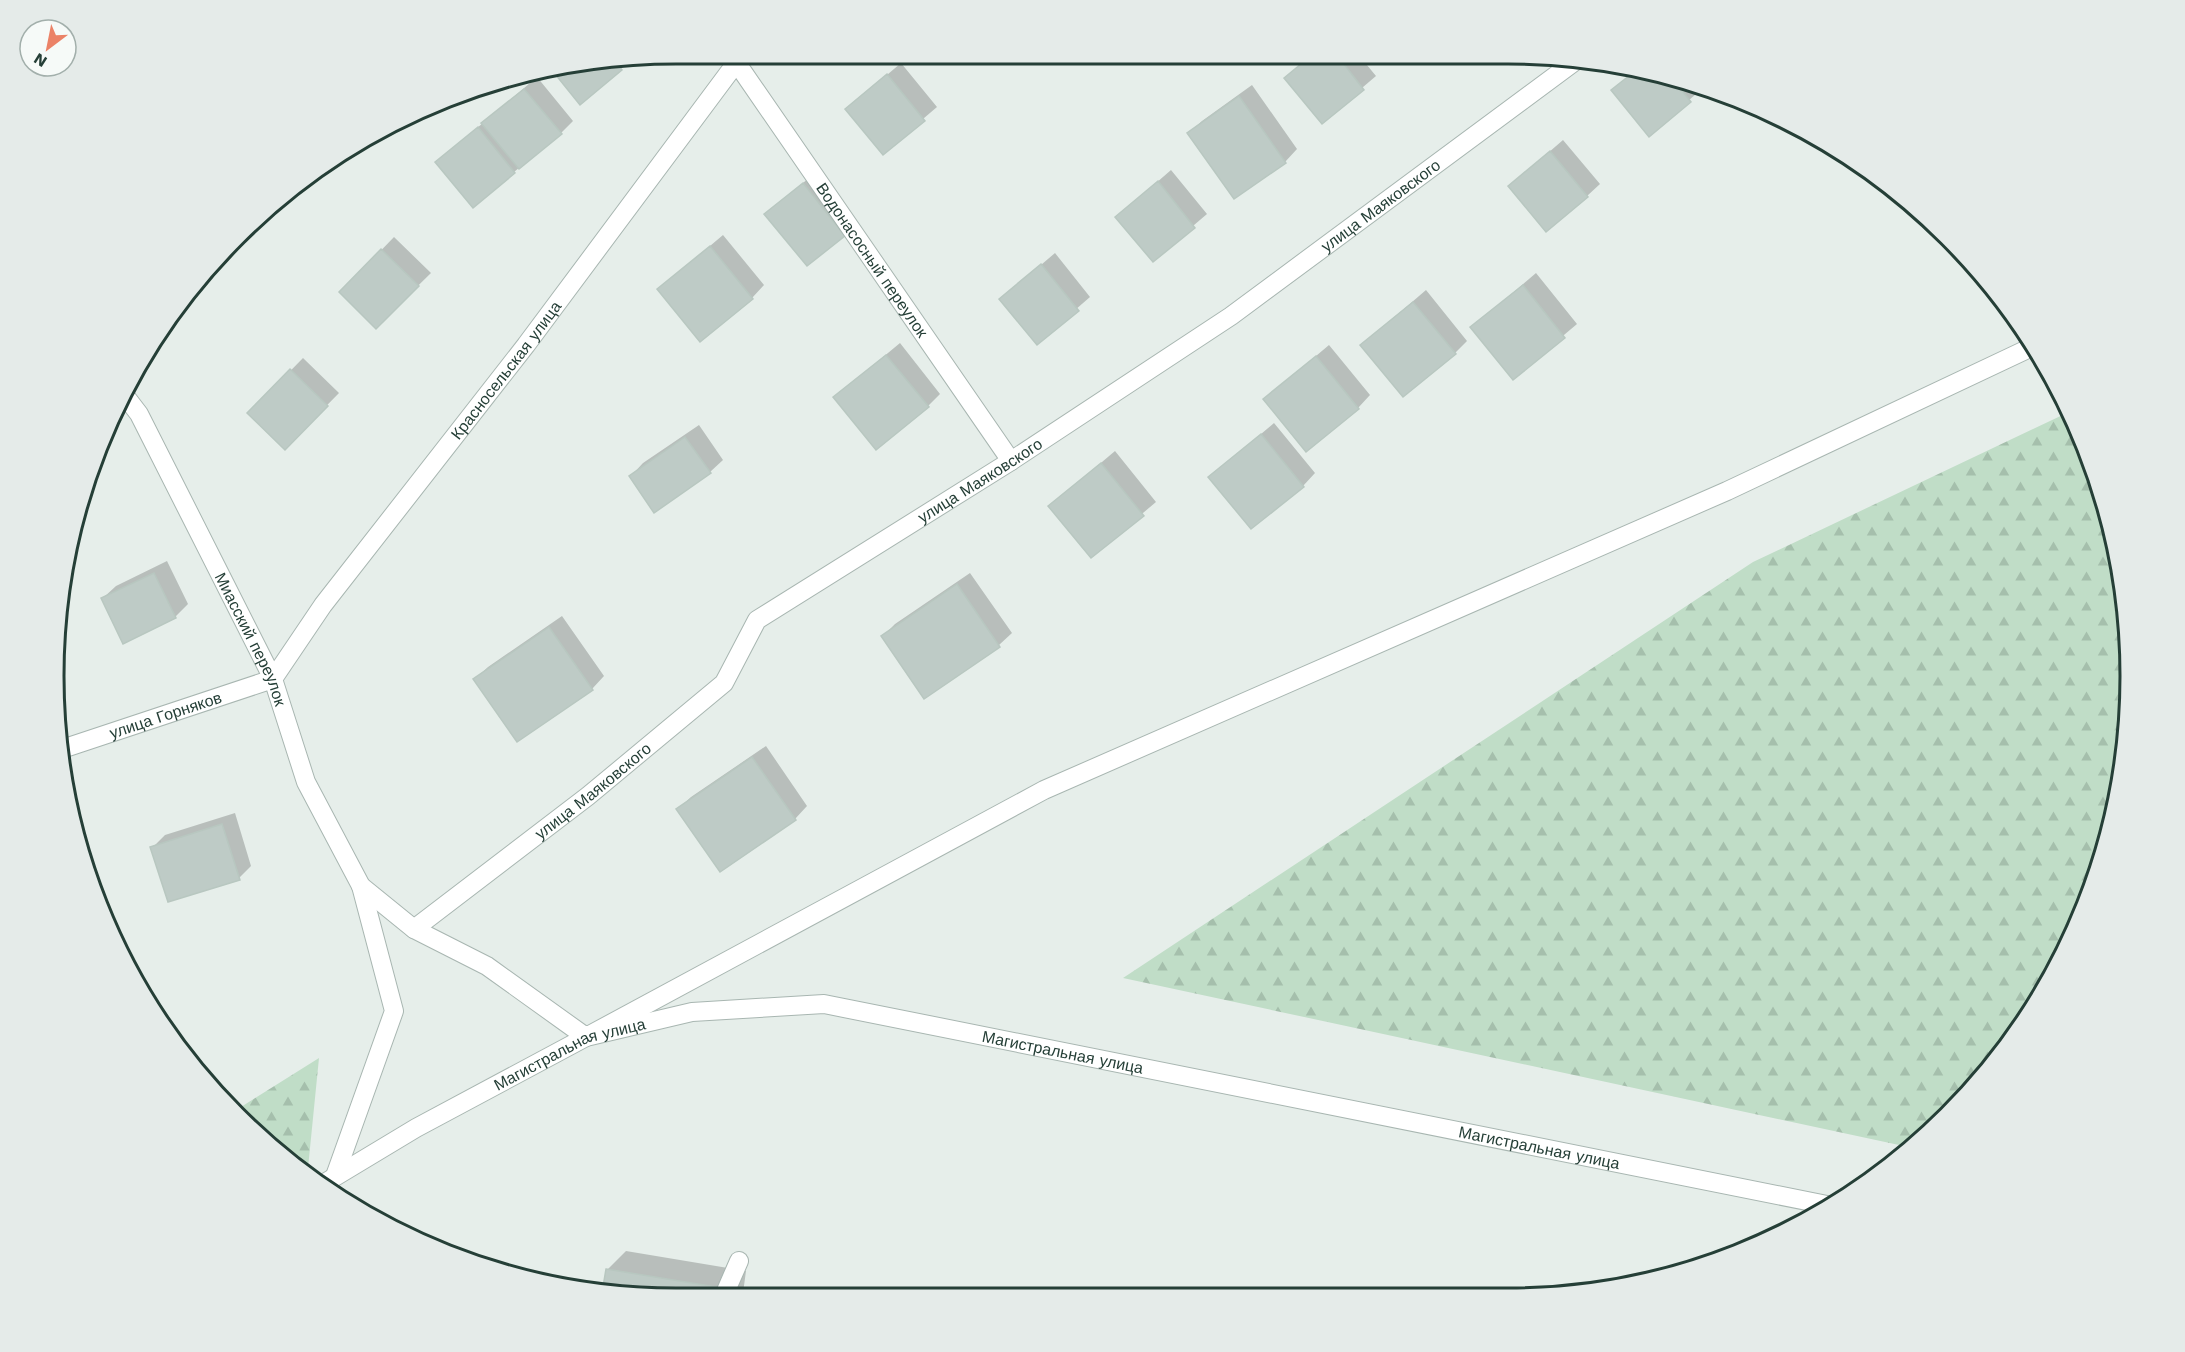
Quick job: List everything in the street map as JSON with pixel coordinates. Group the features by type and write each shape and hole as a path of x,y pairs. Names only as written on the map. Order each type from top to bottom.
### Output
{"street":[{"name":"Красносельская улица","path":"273,679 323,605 526,345 733,64"},
{"name":"Водонасосный переулок","path":"739,64 1011,461"},
{"name":"улица Маяковского","path":"414,929 588,796 724,683 757,620 1011,461 1231,316 1566,68"},
{"path":"586,1038 1044,790 1727,491 2026,350"},
{"name":"Миасский переулок","path":"130,402 139,414 273,679 306,782 362,886 394,1011 329,1179"},
{"name":"улица Горняков","path":"69,747 273,679"},
{"name":"Миасский переулок","path":"362,886 414,929 487,966 586,1038"},
{"name":"Магистральная улица","path":"330,1180 416,1128 586,1038 692,1012 824,1004 1819,1203"},
{"path":"727,1288 739,1261"}],"green space":[{"path":"2062,416 2088,479 2100,518 2109,557 2119,636 2119,716 2109,795 2088,873 2057,946 2039,982 2017,1016 1969,1079 1900,1145 1123,978 1753,562"},
{"path":"319,1058 308,1164 273,1136 242,1106"}],"building":[{"path":"1301,64 1344,64 1364,90 1322,124 1284,78"},
{"path":"620,68 622,70 580,105 557,76"},
{"path":"887,74 925,121 883,155 845,109"},
{"path":"1629,76 1681,89 1691,102 1649,137 1611,90"},
{"path":"524,89 562,134 519,169 481,123"},
{"path":"1239,96 1286,163 1234,199 1187,133"},
{"path":"478,127 515,173 473,208 435,162"},
{"path":"1550,151 1588,197 1546,232 1508,186"},
{"path":"1158,181 1195,228 1153,262 1115,217"},
{"path":"803,183 845,236 807,266 764,214"},
{"path":"710,246 753,299 700,342 657,289"},
{"path":"381,249 419,286 376,329 339,292"},
{"path":"1041,264 1079,311 1037,345 999,299"},
{"path":"1523,285 1565,338 1513,380 1470,327"},
{"path":"1413,302 1456,354 1403,397 1360,345"},
{"path":"886,355 929,407 876,450 833,397"},
{"path":"1316,356 1359,409 1306,452 1263,399"},
{"path":"290,369 328,406 285,450 247,413"},
{"path":"1261,434 1304,487 1251,529 1208,477"},
{"path":"685,437 711,473 654,513 629,476"},
{"path":"1101,463 1144,516 1091,558 1048,506"},
{"path":"154,573 176,618 123,644 101,598"},
{"path":"957,584 1000,647 924,699 881,636"},
{"path":"549,627 593,690 517,742 473,679"},
{"path":"752,757 796,820 720,872 676,809"},
{"path":"222,824 240,880 168,902 150,847"},
{"path":"606,1269 723,1288 676,1288 604,1283"}]}
